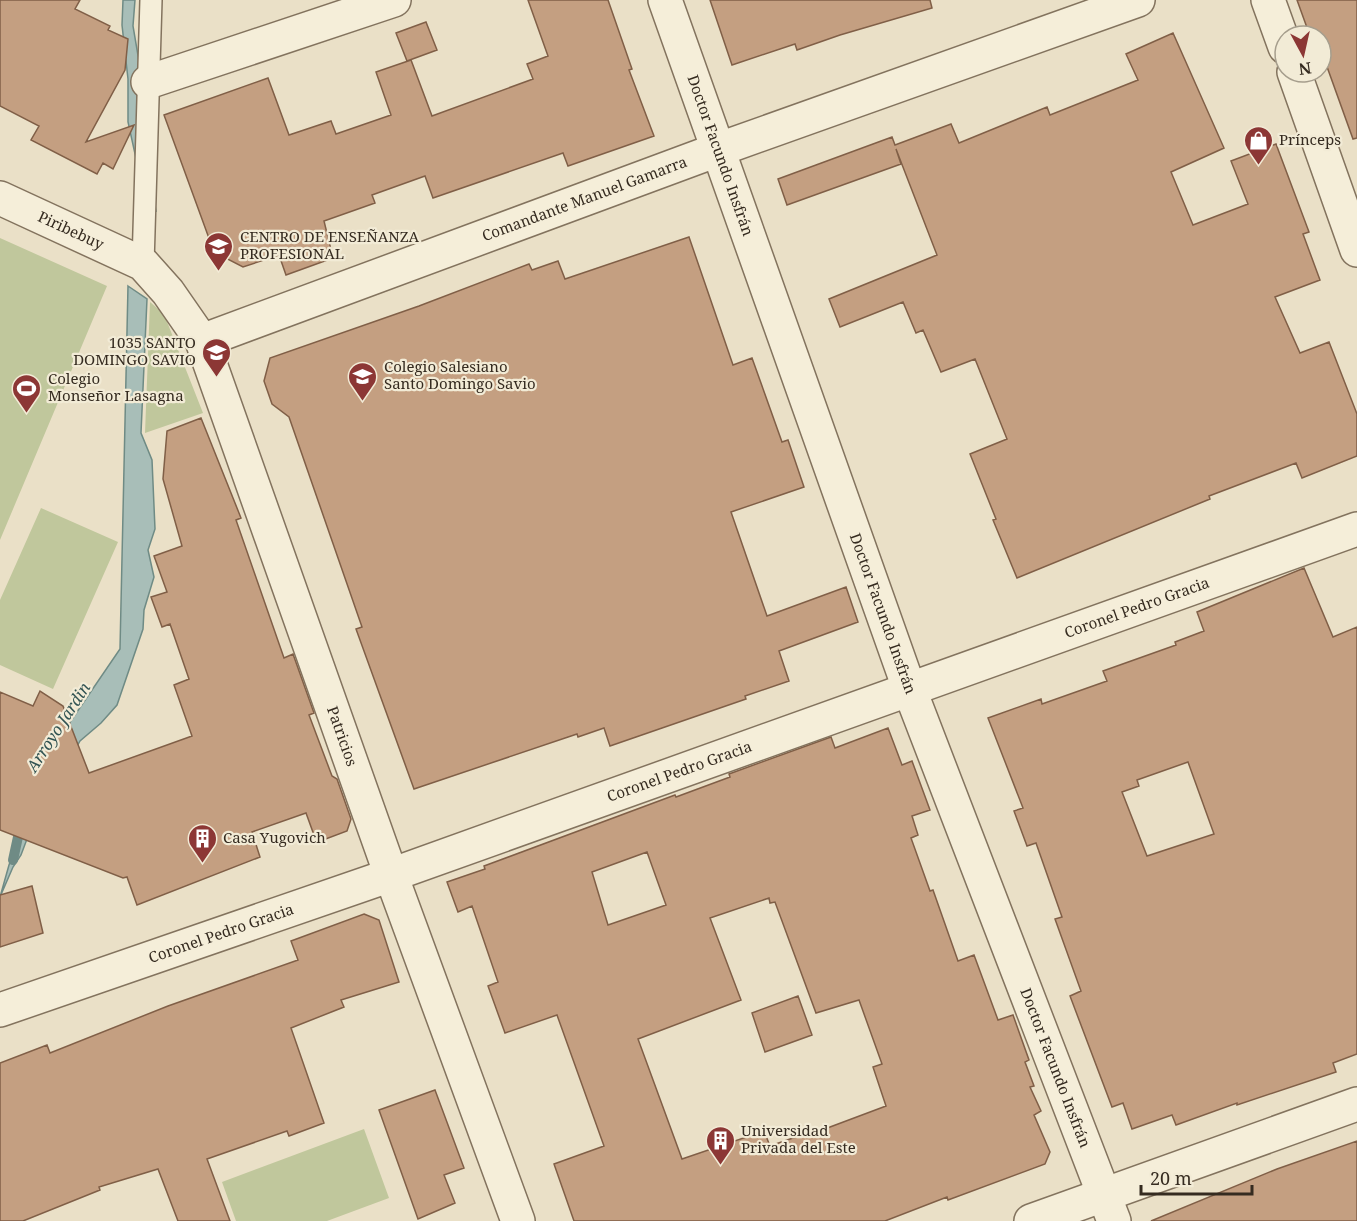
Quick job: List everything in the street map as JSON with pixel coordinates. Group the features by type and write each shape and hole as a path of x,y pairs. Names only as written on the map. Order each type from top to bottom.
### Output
{"street":[{"path":"148,82 394,0"},
{"name":"Doctor Facundo Insfrán","path":"665,0 909,688 1110,1208"},
{"name":"Comandante Manuel Gamarra","path":"202,341 717,150 1138,0"},
{"path":"1268,0 1277,24"},
{"path":"1298,84 1357,250"},
{"name":"Piribebuy","path":"0,198 143,264"},
{"name":"Patricios","path":"143,264 168,292 202,341 391,875 518,1221"},
{"name":"Coronel Pedro Gracia","path":"3,1009 391,875 1357,529"},
{"path":"1031,1221 1110,1208 1357,1104"}],"lane":[{"path":"143,264 151,0"}],"green space":[{"name":"Colegio Monseñor Lasagna","path":"0,238 107,286 0,540"},
{"path":"150,302 164,314 203,413 145,433"},
{"path":"41,508 118,542 53,689 0,665 0,600"},
{"path":"364,1129 389,1198 327,1221 236,1221 222,1182"}],"water":[{"path":"123,0 135,0 133,26 142,79 142,121 156,211 143,208 139,172 128,122 128,79 122,25"},
{"path":"128,286 147,299 141,433 152,460 155,529 148,550 154,577 144,610 143,629 117,705 80,741 30,831 0,897 9,865 53,747 120,649"}],"building":[{"path":"0,0 80,0 75,9 110,26 108,30 128,39 125,70 86,142 134,125 113,169 103,163 97,174 31,140 39,126 0,106"},
{"path":"528,0 608,0 632,69 629,70 654,136 568,166 563,153 433,198 425,176 372,195 375,203 324,221 333,258 286,275 279,255 243,267 214,252 164,115 268,78 289,135 331,121 336,134 391,115 376,72 411,60 432,116 533,79 527,64 548,56"},
{"path":"710,0 930,0 932,8 797,50 795,44 732,65"},
{"path":"1297,0 1357,0 1357,138 1353,139 1333,83 1333,24 1306,24"},
{"path":"426,22 437,50 407,61 396,33"},
{"path":"1173,33 1224,148 1171,172 1193,225 1248,204 1231,161 1276,144 1309,232 1303,234 1320,280 1275,297 1300,353 1329,342 1357,414 1357,456 1302,478 1296,463 1209,496 1210,499 1017,578 993,520 996,519 970,454 1007,439 975,359 941,372 923,330 916,333 903,302 840,327 829,299 937,255 896,149 901,164 787,205 778,179 892,137 895,145 951,124 959,143 1047,107 1050,115 1138,80 1126,54"},
{"path":"689,237 733,365 752,358 782,442 788,440 804,487 731,512 767,616 846,587 858,622 779,651 789,681 745,696 746,699 610,746 604,728 578,737 577,734 414,789 356,629 362,627 289,417 272,404 264,381 270,358 419,306 529,264 532,270 558,261 565,279"},
{"path":"201,418 241,518 236,520 284,658 293,654 314,713 309,715 332,776 337,779 351,819 347,831 323,840 321,833 314,835 306,813 252,832 260,857 137,905 127,877 123,878 0,830 0,692 33,706 40,691 63,706 89,773 192,736 174,685 189,679 170,624 162,627 151,597 167,592 154,556 182,546 163,479 167,431"},
{"path":"1304,568 1333,637 1357,627 1357,1054 1333,1063 1336,1072 1237,1105 1237,1103 1176,1125 1172,1115 1132,1129 1123,1103 1112,1107 1070,996 1081,991 1055,919 1062,917 1036,843 1027,846 1014,811 1023,808 988,718 1041,699 1042,704 1107,681 1103,671 1176,645 1175,642 1204,631 1197,612","holes":["1188,762 1214,834 1147,856 1122,792 1139,786 1137,780"]},
{"path":"888,728 902,765 912,761 930,810 912,816 918,835 911,838 930,891 933,890 958,961 974,955 998,1020 1013,1015 1029,1060 1025,1062 1034,1086 1030,1087 1041,1111 1034,1115 1050,1152 1045,1164 948,1200 947,1197 885,1221 574,1221 554,1164 604,1146 557,1015 505,1033 488,986 498,982 472,906 458,912 447,882 485,869 484,866 730,777 729,774 831,737 835,748","holes":["647,852 666,905 608,925 592,872","769,898 770,903 775,902 816,1013 859,1000 882,1064 873,1067 886,1106 814,1133 813,1131 770,1146 764,1131 682,1159 638,1039 741,1000 710,918"]},
{"path":"32,886 43,933 0,947 0,895"},
{"path":"364,914 379,920 399,982 341,1000 344,1007 291,1028 324,1123 289,1136 287,1131 207,1159 230,1221 178,1221 158,1169 99,1187 100,1190 23,1221 0,1221 0,1063 47,1045 50,1053 168,1006 298,960 291,941"},
{"path":"798,996 812,1035 765,1052 752,1013"},
{"path":"435,1090 464,1168 444,1175 455,1203 418,1219 379,1110"},
{"path":"1357,1141 1357,1221 1151,1221 1277,1169"}],"waterway":[{"name":"Arroyo Jardin","path":"13,860 21,823"}],"place":[{"name":"Prínceps","path":"1258,166"},
{"name":"CENTRO DE ENSEÑANZA PROFESIONAL","path":"219,272"},
{"name":"1035 SANTO DOMINGO SAVIO","path":"217,378"},
{"name":"Colegio Salesiano Santo Domingo Savio","path":"363,402"},
{"name":"Colegio Monseñor Lasagna","path":"27,414"},
{"name":"Casa Yugovich","path":"202,864"},
{"name":"Universidad Privada del Este","path":"720,1166"}]}
